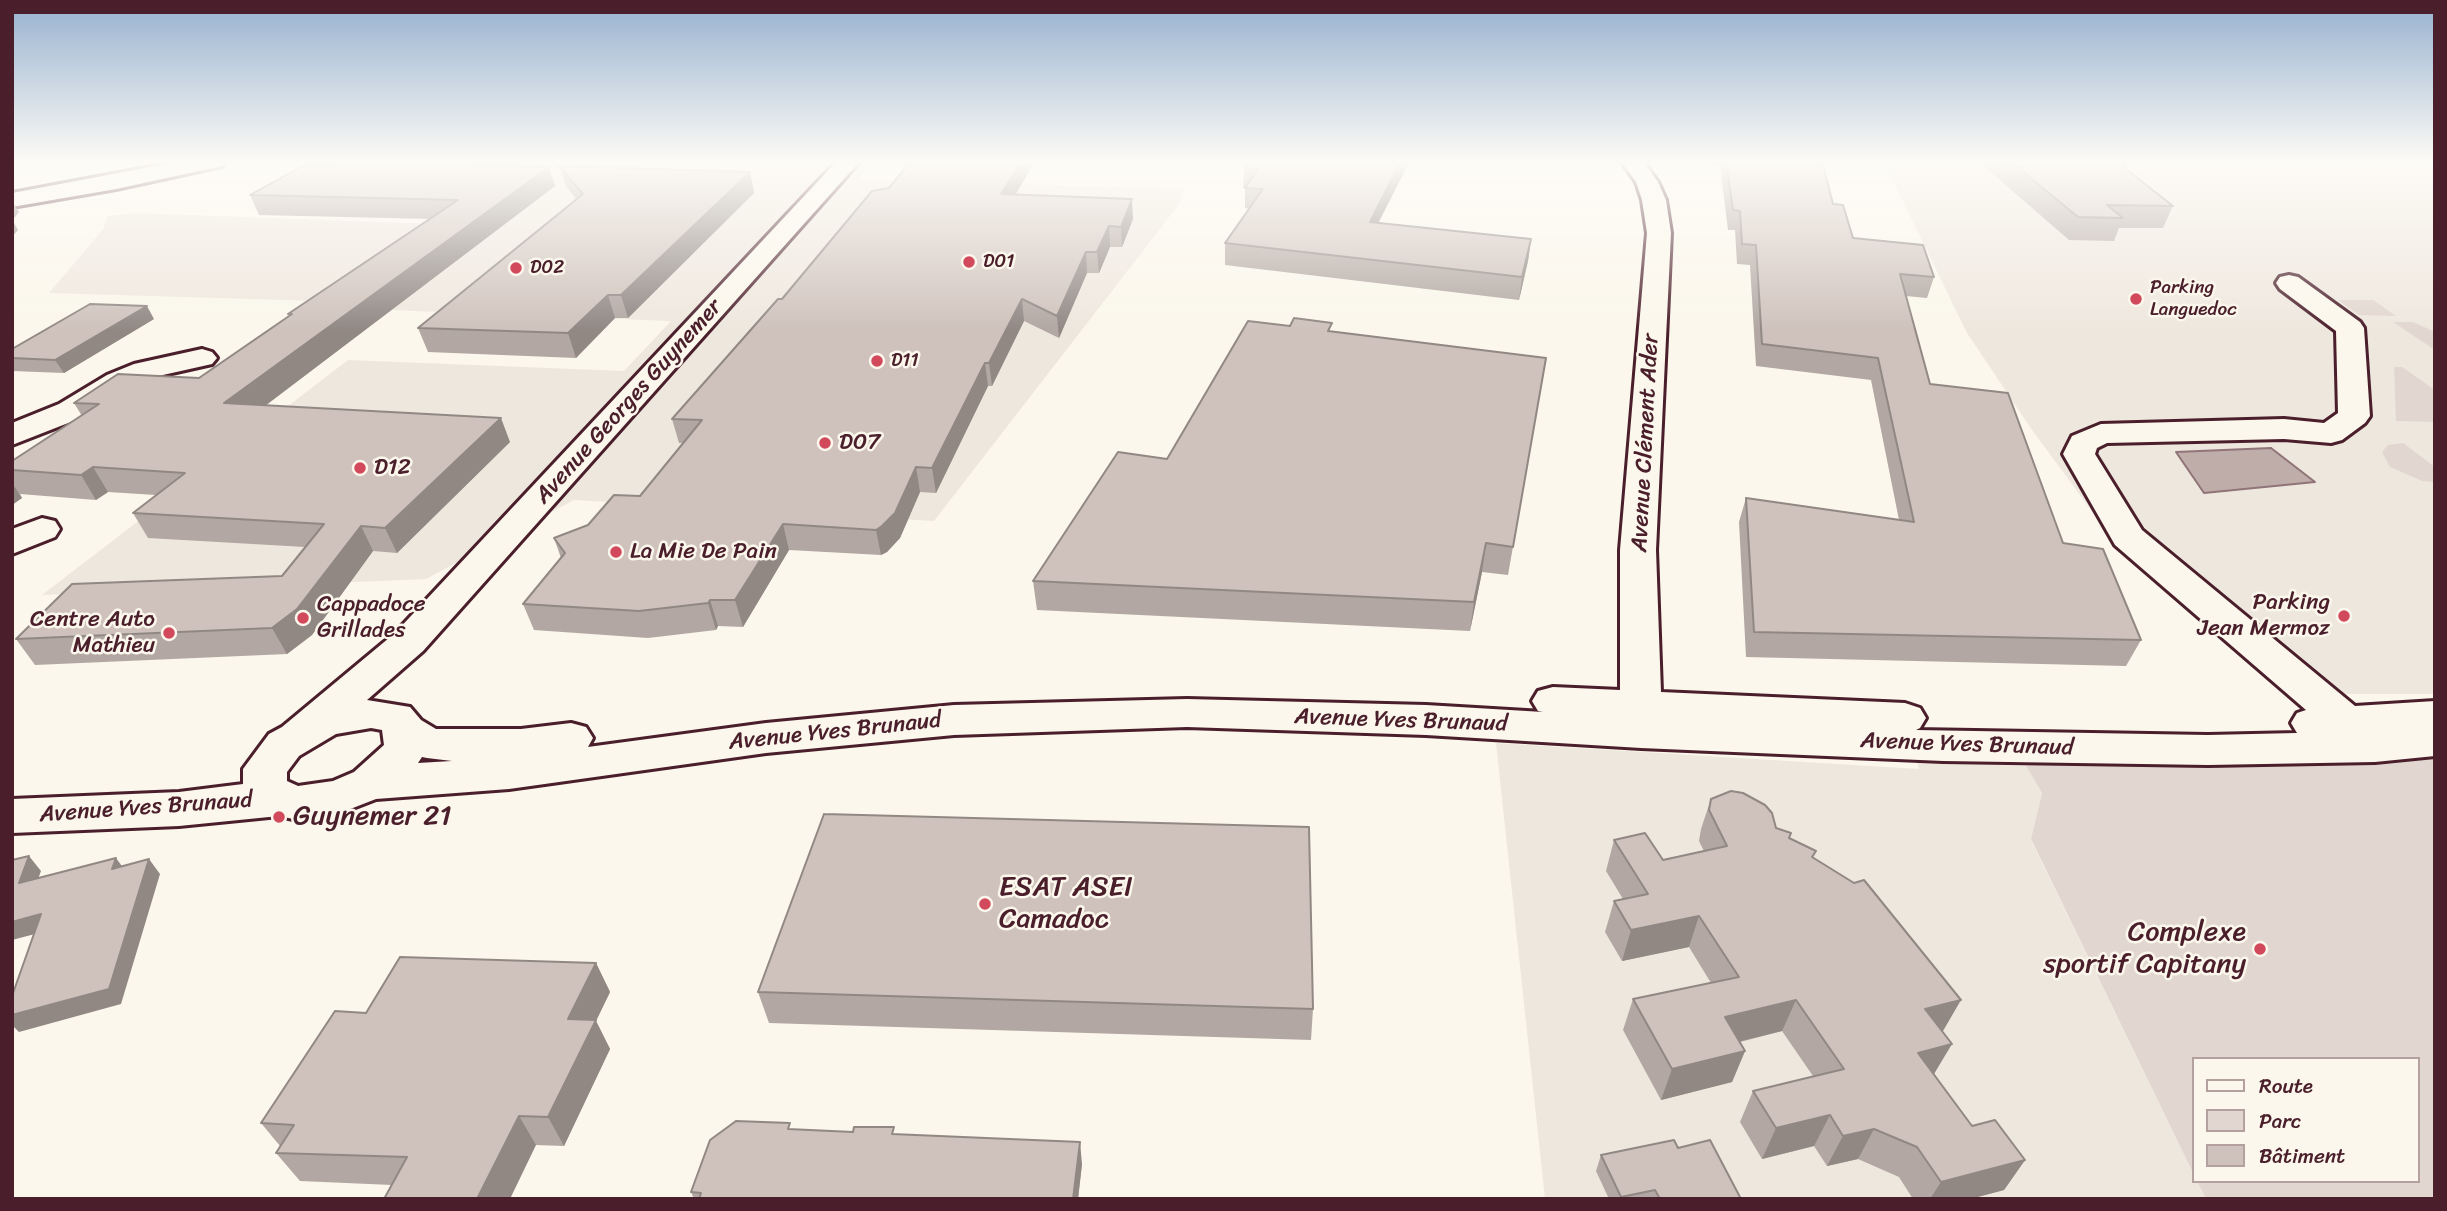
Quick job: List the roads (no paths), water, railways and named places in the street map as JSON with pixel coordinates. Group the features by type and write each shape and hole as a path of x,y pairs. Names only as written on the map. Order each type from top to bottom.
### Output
{"street":[{"name":"Avenue Georges Guynemer","path":"272,784 284,745 409,642 797,218"},
{"name":"Avenue Clément Ader","path":"1640,719 1639,550 1659,233 1657,218"},
{"path":"2288,283 2350,328 2354,416 2331,433 2284,429 2101,434 2083,443 2079,454 2128,537 2360,734"},
{"path":"12,435 70,411 118,381 145,370 202,358"},
{"name":"Avenue Georges Guynemer","path":"400,724 390,694 409,642"},
{"name":"Avenue Yves Brunaud","path":"299,735 321,724 348,716 371,714 400,724 427,743 455,746 522,744 764,713 961,695 1188,691 1424,695 1640,719 2077,748 2208,750 2360,734 2435,715"},
{"name":"Avenue Yves Brunaud","path":"370,783 509,773 766,737 993,719 1186,713 1426,720 1640,719"},
{"path":"272,784 298,803 340,796 370,783 401,754 405,745 400,724"},
{"name":"Avenue Yves Brunaud","path":"2360,734 2435,741"},
{"name":"Avenue Yves Brunaud","path":"12,796 193,785 272,784"},
{"name":"Avenue Yves Brunaud","path":"12,817 179,809 242,801 272,784"}],"place":[{"name":"D01","path":"969,262"},
{"name":"D02","path":"516,268"},
{"name":"Parking Languedoc","path":"2136,299"},
{"name":"D11","path":"877,361"},
{"name":"D07","path":"825,443"},
{"name":"D12","path":"360,468"},
{"name":"La Mie De Pain","path":"616,552"},
{"name":"Parking Jean Mermoz","path":"2344,616"},
{"name":"Cappadoce Grillades","path":"303,618"},
{"name":"Centre Auto Mathieu","path":"169,633"},
{"name":"Guynemer 21","path":"279,817"},
{"name":"ESAT ASEI Camadoc","path":"985,904"},
{"name":"Complexe sportif Capitany","path":"2260,949"}]}
